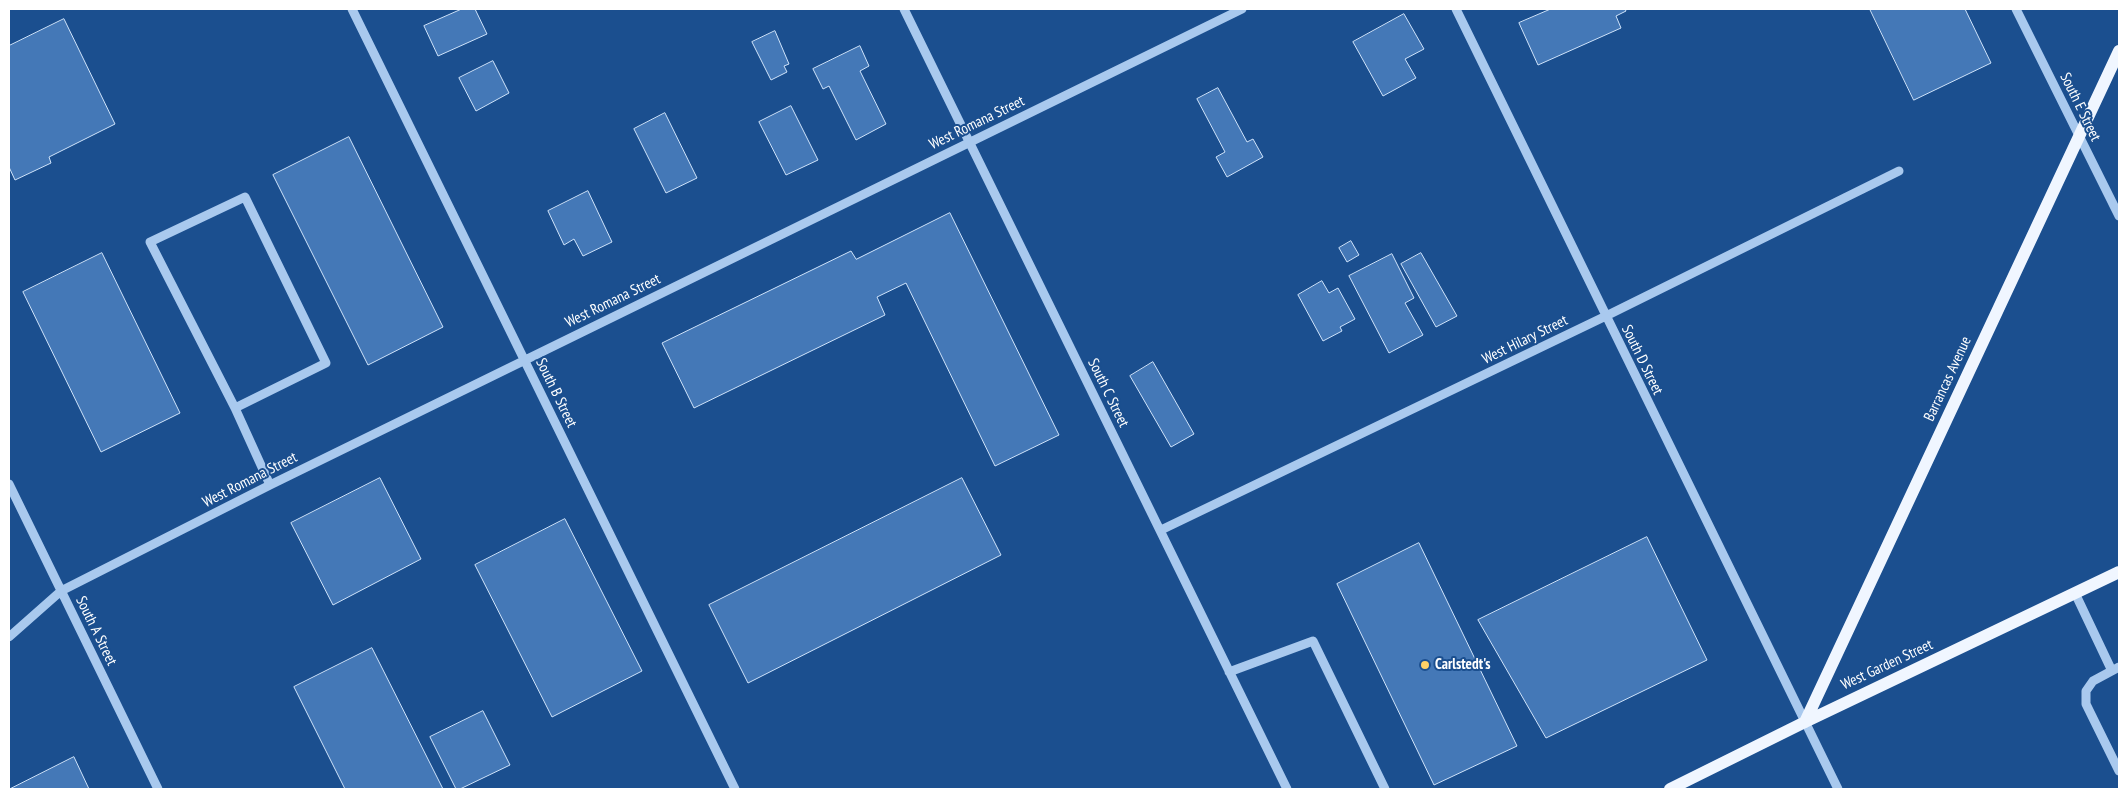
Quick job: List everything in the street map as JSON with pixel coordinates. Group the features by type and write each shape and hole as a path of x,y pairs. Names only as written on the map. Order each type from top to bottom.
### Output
{"main road":[{"name":"Barrancas Avenue","path":"1805,722 2119,51"},
{"name":"West Garden Street","path":"1670,789 1805,722 2119,572"}],"street":[{"name":"South B Street","path":"352,9 735,789"},
{"name":"South C Street","path":"904,9 1287,789"},
{"name":"West Romana Street","path":"9,637 61,591 270,485 1242,9"},
{"name":"South D Street","path":"1456,9 1838,789"},
{"name":"South E Street","path":"2016,9 2119,214"},
{"name":"West Hilary Street","path":"1160,530 1606,316 1899,171"},
{"path":"234,408 326,363 245,197 150,242 234,408 270,485"},
{"name":"South A Street","path":"9,484 158,789"},
{"path":"2076,593 2116,669 2093,681 2086,691 2086,704 2119,771"},
{"path":"1229,672 1313,641 1385,789"}],"building":[{"path":"462,9 475,9 487,34 438,56 424,26"},
{"path":"1551,9 1625,9 1626,11 1616,16 1621,28 1538,65 1519,23"},
{"path":"1870,9 1965,9 1991,63 1914,100"},
{"path":"1404,14 1424,49 1405,59 1416,78 1383,96 1353,42"},
{"path":"64,19 115,124 49,157 51,163 15,180 9,167 9,46"},
{"path":"775,31 789,64 784,66 787,72 771,80 752,42"},
{"path":"860,46 869,66 860,71 886,124 856,140 829,86 823,89 813,69"},
{"path":"493,61 509,93 476,111 459,78"},
{"path":"1218,88 1247,142 1253,139 1263,157 1227,177 1216,157 1225,152 1197,99"},
{"path":"791,106 818,160 786,175 759,122"},
{"path":"665,113 697,178 666,193 634,129"},
{"path":"349,137 443,327 368,365 273,175"},
{"path":"588,191 612,242 583,256 574,239 564,245 548,211"},
{"path":"950,213 1059,435 995,466 906,283 877,297 885,315 694,408 662,343 851,251 856,259"},
{"path":"1351,241 1359,255 1347,262 1339,248"},
{"path":"102,253 180,413 101,452 23,292"},
{"path":"1421,253 1457,316 1436,327 1401,264"},
{"path":"1392,254 1414,298 1405,303 1423,335 1389,353 1349,276"},
{"path":"1322,281 1329,293 1338,288 1355,319 1340,327 1342,331 1323,341 1298,295"},
{"path":"1153,362 1194,434 1171,447 1130,376"},
{"path":"380,478 421,559 333,605 291,523"},
{"path":"962,478 1001,555 748,683 709,605"},
{"path":"565,519 642,671 552,717 475,565"},
{"path":"1647,537 1707,660 1546,738 1478,620"},
{"path":"1419,543 1517,746 1434,785 1337,584"},
{"path":"372,648 443,789 345,789 294,687"},
{"path":"483,711 510,765 460,789 456,789 430,737"},
{"path":"74,757 89,789 10,789"}],"place":[{"name":"Carlstedt's","path":"1425,665"}]}
